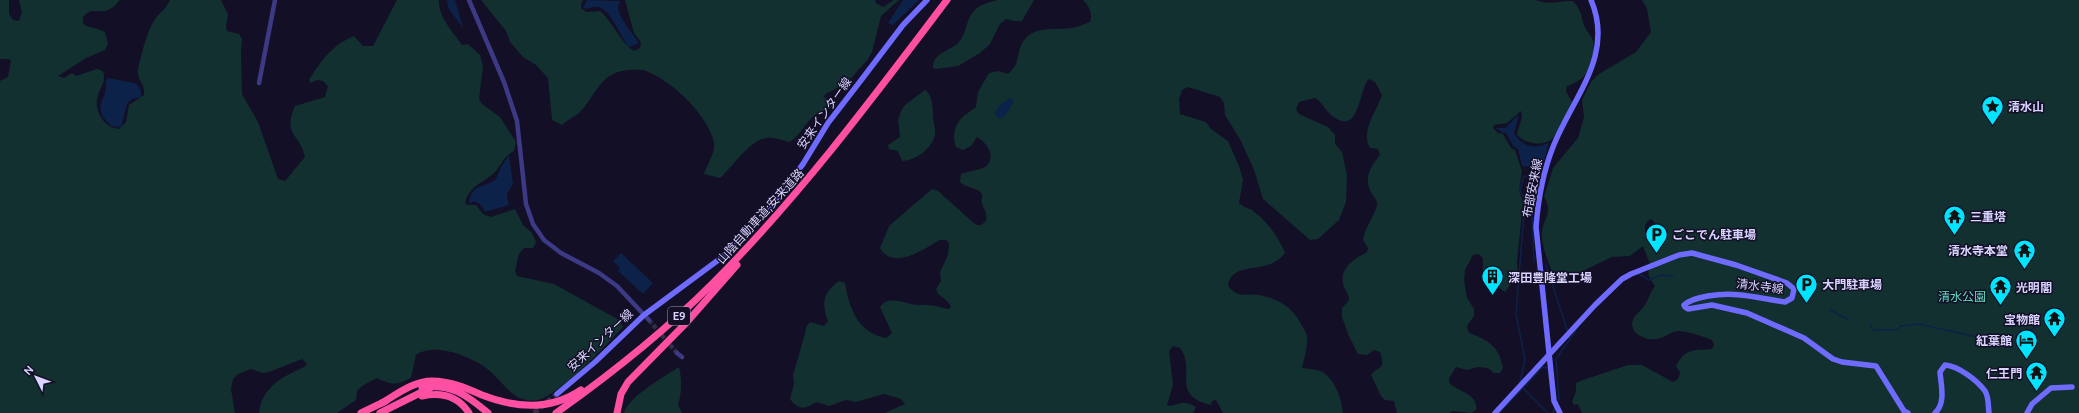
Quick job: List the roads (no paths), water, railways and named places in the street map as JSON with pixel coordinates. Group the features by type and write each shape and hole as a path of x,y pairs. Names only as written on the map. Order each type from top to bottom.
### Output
{"highway":[{"name":"山陰自動車道;安来道路","path":"556,413 598,383 656,336 706,291 788,203 877,93 947,0"},
{"path":"617,413 621,394 628,382 716,290 788,203"},
{"path":"382,403 416,384 431,381 459,386 499,402 530,406 564,399 588,385 598,383"},
{"path":"360,413 417,389 430,386 446,387 458,390 488,413"},
{"path":"380,413 422,392 434,390 456,394 482,413"},
{"path":"388,409 411,399 433,394 453,397 465,407 468,413"}],"main road":[{"name":"安来インター線","path":"557,394 595,362 644,315 721,258 767,212 803,164 828,123 903,25 927,0"},
{"name":"布部安来線","path":"1560,413 1554,401 1536,227 1537,208 1553,147 1596,56 1599,34 1596,15 1591,0"},
{"name":"清水寺線","path":"1495,413 1622,279 1679,254 1692,253 1736,265 1787,283 1794,288 1794,292 1792,298 1785,302 1760,296 1720,294 1693,300 1684,305 1685,308 1688,309 1712,305 1747,313 1804,338 1833,358 1842,362 1876,366 1901,406 1908,413"},
{"path":"1935,413 1940,407 1942,401 1940,372 1945,365 1951,365 1980,385 1987,397 1989,413"},
{"path":"2027,413 2032,404 2051,388 2072,387"}],"street":[{"path":"259,83 275,0"},
{"path":"469,0 504,82 515,114 519,135 526,204 532,224 550,245 561,253 607,278 617,286 649,320"},
{"path":"677,353 682,357"}],"water":[{"path":"447,0 455,0 463,28 448,8"},
{"path":"587,0 620,1 618,10 626,25 638,41 637,44 629,47 611,18 603,9 598,7 587,9 583,8"},
{"path":"903,0 919,0 893,25 888,23"},
{"path":"108,78 135,83 141,91 141,97 132,99 127,104 121,127 111,126 102,116 100,106 105,93 106,81"},
{"path":"1010,98 1014,101 1005,116 1000,119 994,114 1000,105"},
{"path":"1519,114 1514,133 1521,141 1534,147 1544,145 1549,142 1542,169 1522,166 1518,149 1513,146 1506,133 1503,133 1496,128 1505,128"},
{"path":"509,155 513,184 507,194 509,205 485,212 476,202 474,201 470,204 469,202 473,192 496,179 501,167"},
{"path":"621,253 653,283 643,294 618,271 620,268 613,261"}],"waterway":[{"path":"1534,262 1532,213 1539,169"},
{"path":"1520,383 1525,360 1516,314 1525,200 1520,190 1524,176 1538,178"},
{"path":"1546,265 1568,332"},
{"path":"1638,273 1649,280 1661,275 1673,276"},
{"path":"1830,310 1847,319"},
{"path":"1870,325 1874,330 1896,330 1901,326 1919,324 1977,337 2005,341"},
{"path":"1570,339 1578,327"},
{"path":"2020,336 2036,327"},
{"path":"1557,403 1559,399 1556,359 1570,339 1569,336"},
{"path":"1499,413 1543,367 1547,368"},
{"path":"1522,387 1548,413"},
{"path":"1553,413 1555,408"}],"tunnel":[{"path":"649,320 677,353"},
{"path":"534,413 557,394"}],"place":[{"name":"清水山","path":"1992,126"},
{"name":"三重塔","path":"1955,236"},
{"name":"ごこでん駐車場","path":"1657,254"},
{"name":"清水寺本堂","path":"2024,270"},
{"name":"深田豊隆堂工場","path":"1492,296"},
{"name":"大門駐車場","path":"1807,304"},
{"name":"光明閣","path":"2001,306"},
{"name":"宝物館","path":"2055,338"},
{"name":"紅葉館","path":"2027,360"},
{"name":"仁王門","path":"2037,392"}],"park label":[{"name":"清水公園","path":"1962,296"}]}
